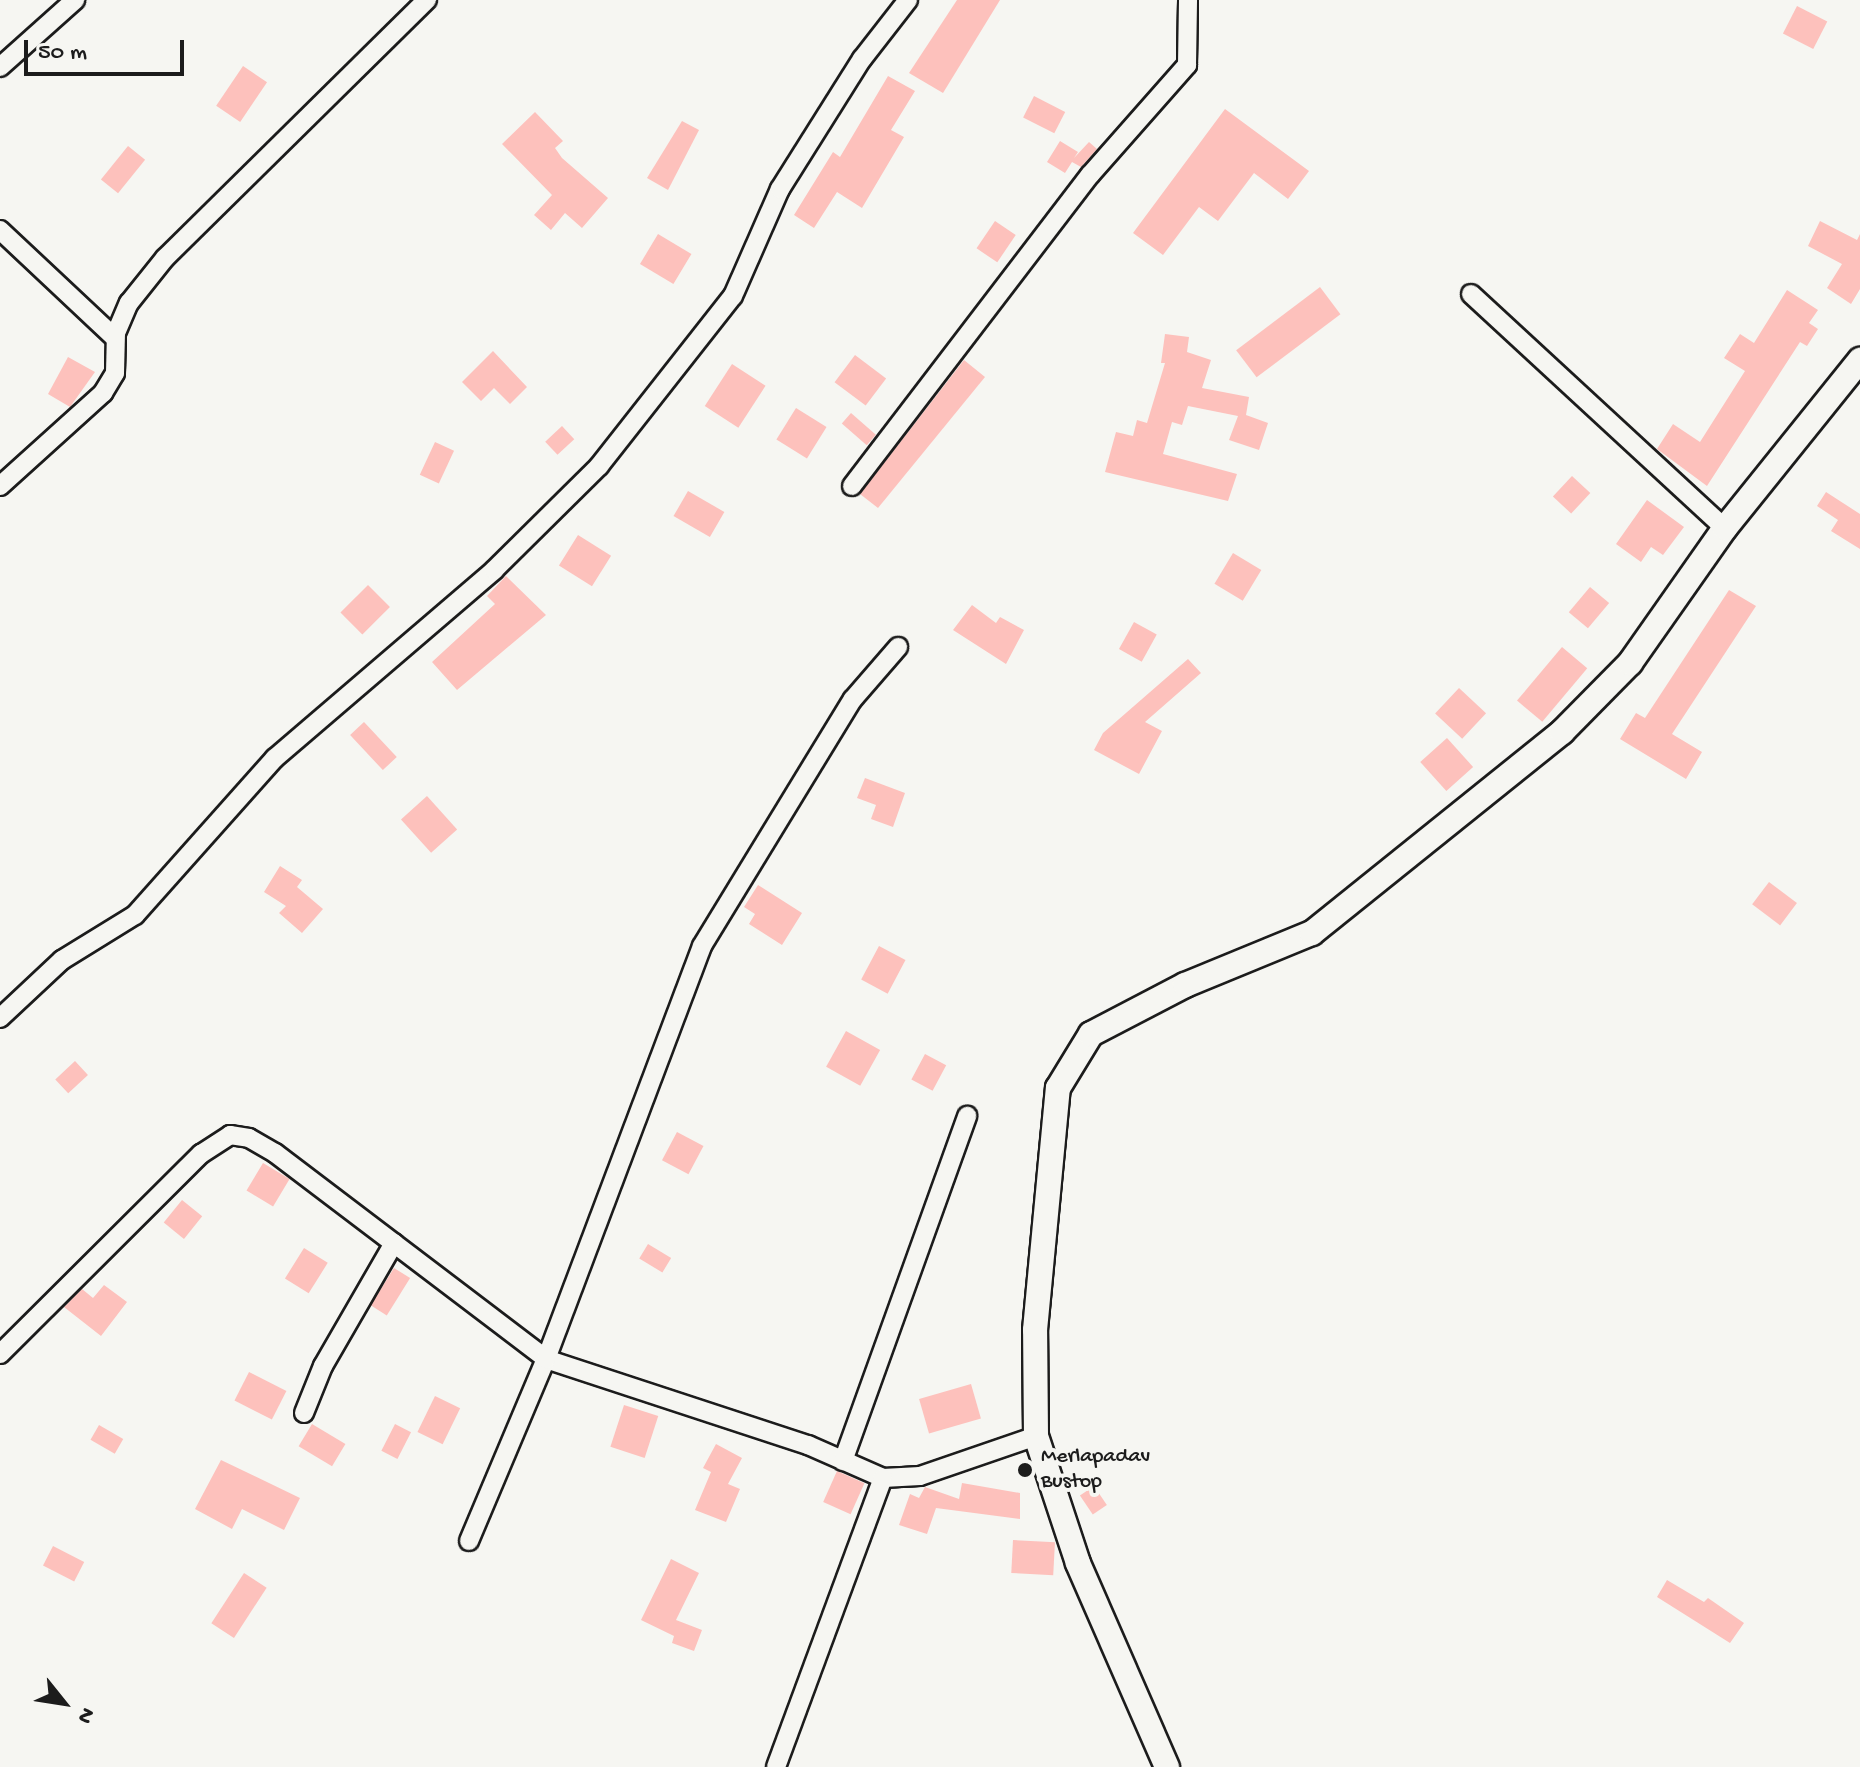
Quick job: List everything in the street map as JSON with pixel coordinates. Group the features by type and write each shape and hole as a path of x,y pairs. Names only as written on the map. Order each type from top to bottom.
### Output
{"main road":[{"path":"1167,1767 1078,1563 1036,1436 1035,1330 1058,1088 1091,1034 1185,985 1312,933 1430,843 1562,732 1630,663 1725,528 1860,360"}],"street":[{"path":"0,67 75,0"},
{"path":"0,486 103,393 115,373 115,338 129,303 165,258 427,0"},
{"path":"0,1018 62,960 135,915 275,758 494,570 599,466 733,296 780,189 862,59 908,0"},
{"path":"852,486 1090,175 1187,65 1188,0"},
{"path":"0,230 115,338"},
{"path":"1471,294 1725,528"},
{"path":"469,1541 546,1359 702,946 853,699 898,647"},
{"path":"843,1461 967,1116"},
{"path":"0,1354 201,1154 230,1135 249,1138 275,1153 546,1359 843,1461 883,1478 920,1476 1036,1436"},
{"path":"304,1413 323,1366 394,1243"},
{"path":"776,1767 883,1478"}],"building":[{"path":"957,0 1000,0 943,93 909,73"},
{"path":"1797,6 1827,21 1813,49 1783,34"},
{"path":"243,66 267,82 240,122 216,106"},
{"path":"888,76 915,91 891,130 904,137 862,208 837,192 814,228 794,215 833,152 840,157"},
{"path":"1034,96 1065,112 1054,133 1023,117"},
{"path":"1225,109 1309,171 1288,199 1254,173 1218,221 1199,207 1163,255 1133,233"},
{"path":"535,112 563,141 555,148 562,158 608,198 582,228 565,213 551,230 534,215 552,195 502,144"},
{"path":"682,121 699,130 668,190 647,178"},
{"path":"1060,141 1078,152 1074,158 1089,142 1097,149 1081,167 1072,162 1065,173 1047,162"},
{"path":"128,146 145,160 118,193 101,179"},
{"path":"995,221 1016,235 997,262 977,248"},
{"path":"1820,221 1857,240 1860,234 1860,289 1851,304 1827,288 1842,264 1808,246"},
{"path":"658,234 691,254 673,284 640,264"},
{"path":"1320,287 1340,314 1257,377 1236,350"},
{"path":"1787,290 1818,310 1809,323 1818,329 1807,346 1800,342 1707,486 1657,449 1673,424 1700,442 1745,371 1724,358 1740,334 1754,343"},
{"path":"1165,334 1189,337 1187,352 1211,360 1202,388 1249,397 1246,415 1268,423 1259,450 1229,440 1238,416 1188,406 1182,425 1172,422 1163,454 1237,474 1228,501 1105,472 1116,432 1133,436 1137,420 1147,423 1165,363 1161,363"},
{"path":"493,351 527,387 510,404 494,388 481,401 462,382"},
{"path":"855,355 886,378 866,406 835,382"},
{"path":"68,357 95,372 70,407 48,394"},
{"path":"964,360 985,377 878,508 860,494"},
{"path":"732,364 766,386 738,428 705,406"},
{"path":"796,408 827,427 807,458 776,439"},
{"path":"851,413 876,435 867,445 842,424"},
{"path":"562,426 574,439 557,455 545,442"},
{"path":"435,442 454,451 439,484 420,475"},
{"path":"1572,476 1590,493 1571,514 1553,496"},
{"path":"688,491 724,512 710,537 674,516"},
{"path":"1826,492 1860,514 1860,549 1831,531 1838,520 1817,506"},
{"path":"1647,500 1684,527 1663,555 1651,547 1641,562 1616,544"},
{"path":"578,535 611,556 592,586 559,566"},
{"path":"1233,553 1261,570 1243,601 1214,584"},
{"path":"506,576 546,615 457,690 432,662 495,604 487,596"},
{"path":"368,585 390,607 362,634 340,613"},
{"path":"1590,587 1609,603 1588,628 1569,612"},
{"path":"1729,590 1756,606 1672,734 1702,752 1686,779 1620,739 1636,713 1645,718"},
{"path":"972,605 996,623 1000,617 1024,630 1006,664 953,630"},
{"path":"1134,622 1157,635 1142,662 1119,649"},
{"path":"1562,647 1587,668 1542,722 1517,701"},
{"path":"1188,659 1201,673 1145,722 1162,731 1139,774 1094,750 1103,733"},
{"path":"1459,688 1486,713 1462,739 1435,714"},
{"path":"364,722 397,757 383,770 350,735"},
{"path":"1447,738 1473,767 1446,791 1420,762"},
{"path":"865,778 905,793 893,827 871,819 876,805 857,798"},
{"path":"427,796 457,829 431,853 401,819"},
{"path":"280,866 302,880 297,887 323,909 302,933 279,913 286,906 264,892"},
{"path":"1769,882 1797,903 1780,925 1752,904"},
{"path":"758,885 802,913 782,945 749,924 755,914 744,907"},
{"path":"879,946 905,960 888,994 861,980"},
{"path":"846,1031 880,1050 860,1086 826,1067"},
{"path":"925,1054 946,1065 933,1091 911,1080"},
{"path":"75,1061 88,1075 68,1093 55,1079"},
{"path":"677,1132 703,1146 688,1174 662,1160"},
{"path":"263,1163 290,1179 273,1206 247,1190"},
{"path":"182,1200 202,1216 184,1239 164,1223"},
{"path":"648,1244 671,1258 662,1272 639,1259"},
{"path":"304,1248 328,1263 309,1293 285,1279"},
{"path":"394,1268 410,1278 387,1315 371,1305"},
{"path":"104,1285 127,1302 101,1336 64,1307 82,1289 93,1298"},
{"path":"249,1372 286,1391 272,1420 234,1401"},
{"path":"971,1384 981,1419 929,1433 919,1399"},
{"path":"435,1396 460,1408 443,1444 417,1432"},
{"path":"624,1405 658,1416 645,1458 610,1447"},
{"path":"312,1424 345,1444 332,1466 299,1446"},
{"path":"395,1424 411,1432 397,1459 381,1451"},
{"path":"99,1425 123,1439 115,1454 90,1440"},
{"path":"716,1444 742,1458 728,1484 740,1489 726,1522 695,1510 711,1472 703,1468"},
{"path":"221,1460 300,1498 284,1530 242,1509 232,1529 195,1509"},
{"path":"837,1471 864,1483 851,1514 823,1502"},
{"path":"962,1483 1020,1493 1020,1519 936,1508 927,1534 899,1525 910,1494 919,1498 925,1487 959,1499"},
{"path":"1094,1486 1107,1505 1093,1515 1080,1496"},
{"path":"1013,1540 1055,1542 1053,1575 1011,1573"},
{"path":"53,1546 84,1562 74,1581 43,1566"},
{"path":"671,1559 699,1573 676,1620 702,1630 694,1651 672,1643 674,1636 641,1620"},
{"path":"244,1573 267,1588 234,1638 211,1623"},
{"path":"1667,1580 1704,1602 1708,1598 1744,1623 1730,1643 1657,1597"}],"place":[{"name":"Merlapadav Bustop","path":"1025,1470"}]}
